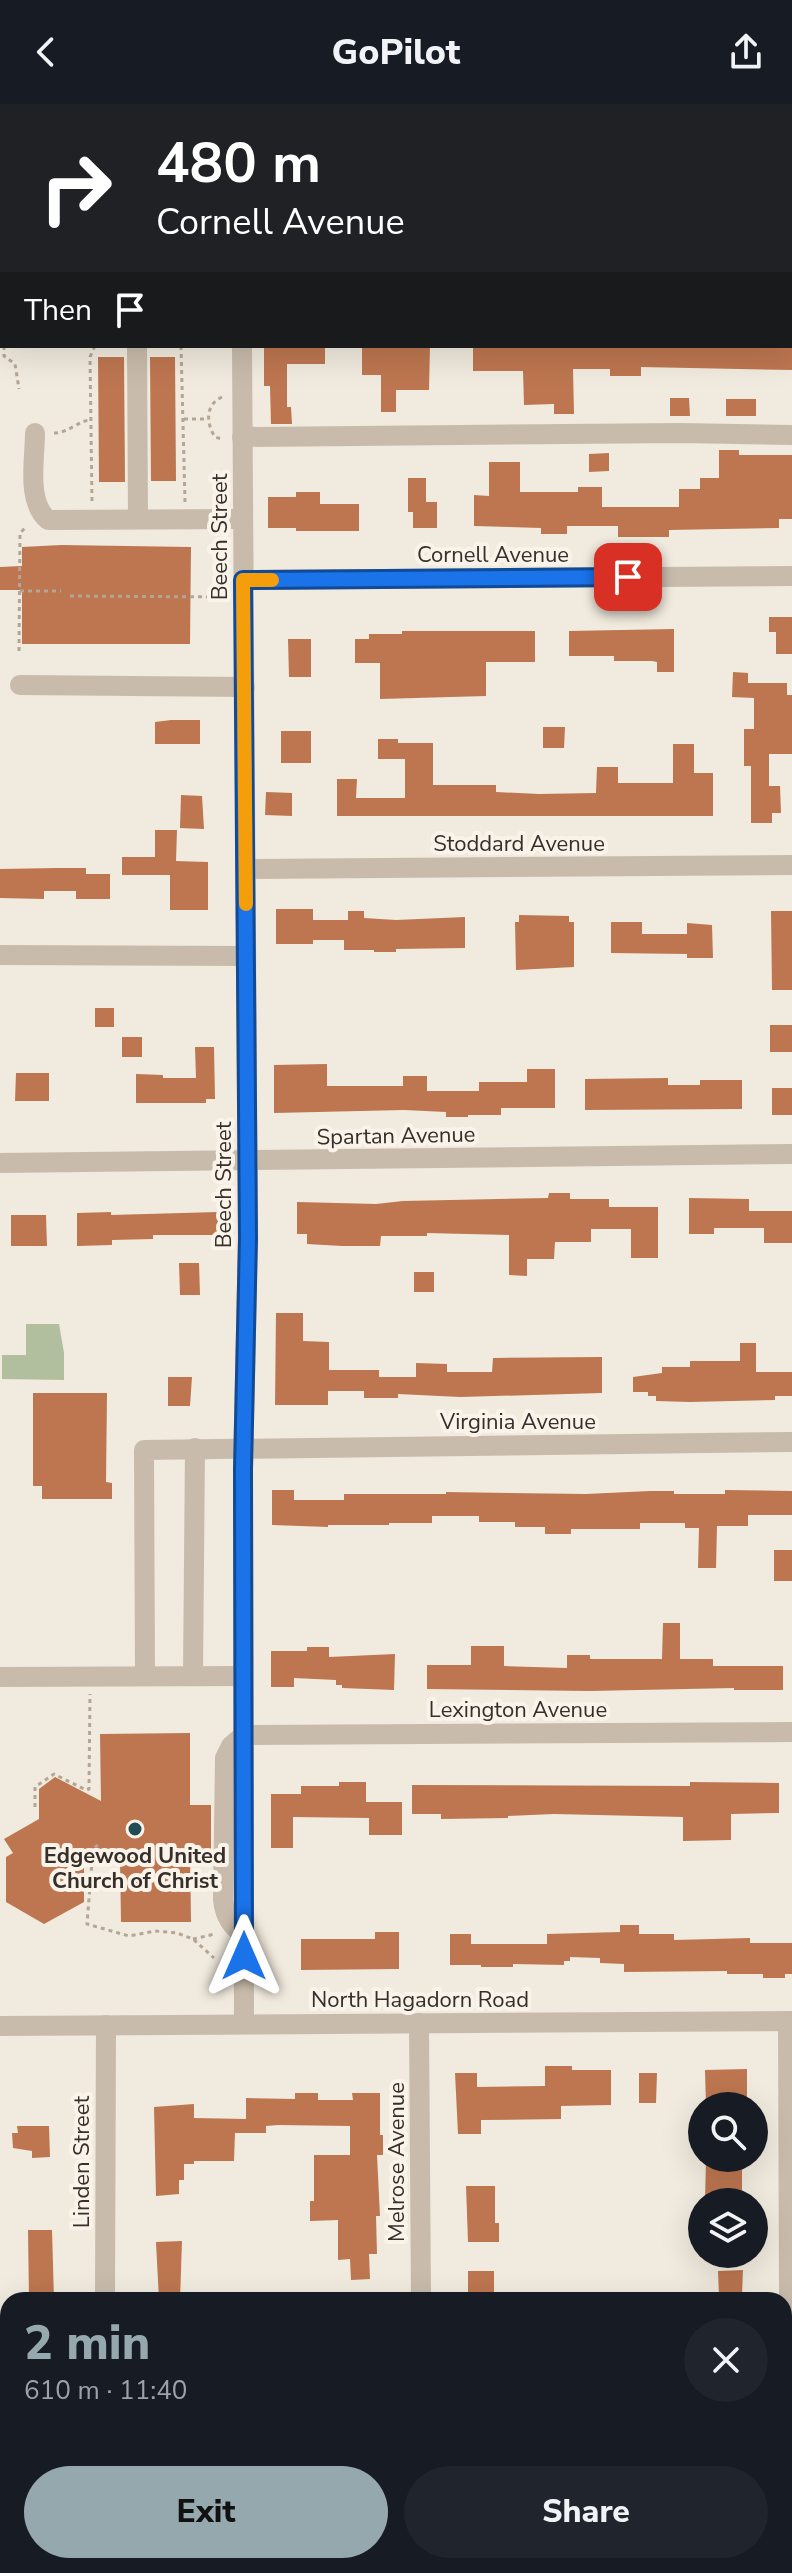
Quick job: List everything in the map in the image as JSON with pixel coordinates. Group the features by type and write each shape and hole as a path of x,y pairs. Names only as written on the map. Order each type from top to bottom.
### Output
{"street":[{"path":"137,348 138,519"},
{"name":"Beech Street","path":"242,348 232,438 243,519 245,687 244,2024"},
{"path":"35,433 34,499 40,513 48,520 243,519"},
{"path":"232,438 681,433 792,435"},
{"name":"Cornell Avenue","path":"243,580 792,576"},
{"path":"20,685 245,687"},
{"name":"Stoddard Avenue","path":"246,869 792,865"},
{"path":"0,955 246,956"},
{"name":"Spartan Avenue","path":"0,1163 792,1154"},
{"name":"Virginia Avenue","path":"145,1676 144,1450 792,1442"},
{"path":"193,1676 195,1448"},
{"path":"0,1677 243,1676"},
{"name":"Lexington Avenue","path":"244,1735 792,1732"},
{"path":"790,2021 790,2292"},
{"name":"North Hagadorn Road","path":"0,2026 790,2021"},
{"name":"Melrose Avenue","path":"419,2023 421,2292"},
{"name":"Linden Street","path":"105,2292 106,2025"}],"path":[{"path":"4,348 4,356 15,364 19,389"},
{"path":"93,520 90,357 94,348"},
{"path":"181,348 185,519"},
{"path":"222,397 216,398 208,419 215,437 232,438"},
{"path":"184,419 208,419"},
{"path":"35,433 62,433 91,420"},
{"path":"19,651 20,533 40,513"},
{"path":"20,591 61,591"},
{"path":"70,596 223,597"},
{"path":"35,1807 35,1787 54,1774 89,1789 90,1694"},
{"path":"98,1845 93,1849 87,1924 129,1936 155,1931 177,1933 193,1939 214,1958"},
{"path":"193,1939 215,1934"}],"green space":[{"path":"26,1324 59,1324 64,1353 64,1380 2,1379 2,1355 26,1355"}],"building":[{"path":"264,348 325,348 325,364 287,364 287,407 291,407 292,424 271,424 270,386 264,386"},
{"path":"362,348 430,348 429,390 396,390 396,412 381,412 381,375 362,375"},
{"path":"473,348 792,348 792,370 641,367 641,376 610,376 610,369 573,369 574,414 554,414 554,404 524,405 523,371 473,371"},
{"path":"98,357 124,357 125,482 99,482"},
{"path":"150,357 175,357 176,481 151,481"},
{"path":"670,398 689,398 690,416 670,416"},
{"path":"726,399 756,399 756,416 726,416"},
{"path":"719,450 739,450 739,455 792,455 792,519 779,519 779,528 669,530 669,537 618,537 618,526 567,526 567,534 541,534 541,528 474,526 474,495 489,496 489,462 520,462 520,492 578,492 578,487 602,487 602,507 679,507 679,489 700,489 700,478 719,478"},
{"path":"609,453 609,471 589,472 589,454"},
{"path":"408,478 426,478 426,502 437,502 437,528 413,528 413,512 408,512"},
{"path":"296,492 320,492 320,504 359,504 359,531 268,528 268,497 296,497"},
{"path":"22,547 191,547 190,644 22,644 22,590 0,590 0,567 22,566"},
{"path":"769,617 792,617 792,654 776,654 776,632 769,632"},
{"path":"674,629 674,672 657,672 657,662 652,661 614,661 614,656 569,656 569,631"},
{"path":"402,631 535,631 535,662 486,662 486,696 380,699 380,663 355,663 355,639 369,639 369,634 402,634"},
{"path":"288,639 311,639 311,677 289,677"},
{"path":"733,672 748,673 748,683 787,683 787,695 792,695 792,754 769,754 769,786 780,786 781,813 772,813 772,823 751,823 751,766 744,766 744,729 754,729 754,698 732,697"},
{"path":"200,720 200,744 155,744 155,722"},
{"path":"543,727 565,727 564,748 543,748"},
{"path":"281,731 311,731 311,763 281,763"},
{"path":"378,739 398,739 398,743 433,743 433,785 496,785 496,792 539,794 596,793 597,767 618,767 618,783 673,783 673,744 694,744 694,773 713,773 713,816 337,816 337,779 357,779 356,798 405,798 405,759 378,759"},
{"path":"266,792 292,793 292,816 265,815"},
{"path":"181,795 202,796 204,829 180,828"},
{"path":"155,830 177,830 176,861 208,862 208,910 170,910 170,875 122,875 122,857 155,857"},
{"path":"86,868 86,874 110,874 110,899 76,899 76,891 44,891 44,899 0,898 0,869"},
{"path":"276,909 313,909 313,920 348,920 348,911 364,911 364,918 396,920 465,917 465,948 374,952 344,950 344,940 276,944"},
{"path":"771,911 792,911 792,990 772,990"},
{"path":"519,915 569,916 569,922 574,922 574,967 516,970 515,922 519,922"},
{"path":"611,922 642,922 642,934 687,934 687,923 712,925 713,958 687,958 687,954 611,953"},
{"path":"95,1008 114,1008 114,1027 95,1027"},
{"path":"770,1025 792,1025 792,1052 770,1052"},
{"path":"122,1037 142,1037 142,1057 122,1057"},
{"path":"195,1047 214,1047 215,1099 206,1099 206,1103 136,1103 136,1074 196,1078"},
{"path":"327,1064 327,1086 403,1086 403,1076 427,1076 427,1091 479,1091 479,1082 527,1082 527,1069 555,1069 555,1108 501,1108 501,1115 468,1117 446,1117 446,1112 404,1110 274,1113 274,1065"},
{"path":"16,1073 49,1073 49,1101 15,1101"},
{"path":"668,1078 668,1085 700,1085 700,1080 742,1080 742,1109 585,1110 585,1079"},
{"path":"772,1088 792,1088 792,1115 772,1115"},
{"path":"549,1193 570,1193 570,1199 609,1199 609,1207 658,1207 658,1258 631,1258 631,1229 591,1229 591,1242 555,1242 554,1259 527,1259 527,1276 509,1275 509,1235 427,1233 427,1236 381,1236 380,1246 342,1246 307,1244 307,1234 297,1234 297,1202 376,1204 548,1198"},
{"path":"689,1198 749,1199 749,1211 792,1211 792,1243 764,1243 764,1228 714,1228 714,1234 689,1234"},
{"path":"111,1212 111,1215 218,1212 218,1235 153,1235 153,1239 112,1240 112,1245 77,1246 77,1213"},
{"path":"11,1215 46,1215 47,1246 11,1246"},
{"path":"179,1263 199,1263 200,1295 180,1295"},
{"path":"414,1272 434,1272 434,1292 414,1292"},
{"path":"276,1313 303,1313 303,1341 329,1342 329,1370 379,1370 379,1377 416,1377 416,1363 447,1364 447,1372 492,1372 493,1358 602,1357 602,1393 460,1397 398,1394 398,1398 364,1398 364,1391 328,1391 328,1405 275,1405"},
{"path":"740,1343 756,1343 756,1372 792,1372 792,1396 775,1396 775,1400 690,1402 656,1401 656,1396 648,1396 648,1392 633,1392 633,1377 662,1373 662,1367 690,1367 690,1361 740,1361"},
{"path":"168,1377 192,1377 190,1406 168,1406"},
{"path":"33,1393 107,1393 106,1482 112,1483 112,1499 42,1499 42,1486 33,1486"},
{"path":"272,1490 294,1490 294,1500 344,1500 344,1494 446,1492 586,1494 674,1491 674,1494 725,1494 725,1490 792,1491 792,1515 748,1515 748,1526 717,1526 716,1568 698,1568 699,1528 685,1528 685,1523 640,1523 640,1529 571,1529 571,1534 545,1534 545,1527 515,1527 515,1522 479,1522 479,1516 432,1516 432,1523 389,1525 272,1525"},
{"path":"774,1550 792,1550 792,1581 774,1581"},
{"path":"663,1623 680,1623 680,1659 713,1659 713,1666 783,1666 783,1690 427,1689 427,1665 471,1665 471,1646 504,1646 504,1666 567,1668 567,1655 590,1655 590,1659 662,1659"},
{"path":"307,1647 329,1647 329,1657 395,1654 394,1690 342,1688 342,1685 336,1685 336,1680 294,1678 294,1687 271,1687 271,1651 307,1651"},
{"name":"Edgewood United Church of Christ","path":"190,1733 190,1805 211,1805 211,1852 190,1852 191,1922 121,1922 120,1859 84,1859 84,1902 44,1924 6,1902 6,1857 13,1853 4,1839 39,1819 39,1789 55,1777 101,1801 100,1734"},
{"path":"339,1782 366,1782 366,1802 402,1802 402,1835 369,1835 369,1818 293,1817 293,1848 271,1848 271,1794 301,1794 301,1786 339,1786"},
{"path":"690,1782 779,1783 779,1813 731,1814 731,1840 683,1841 683,1817 554,1814 441,1819 441,1814 412,1814 412,1785 690,1786"},
{"path":"620,1925 639,1925 639,1934 674,1934 674,1940 750,1938 750,1943 792,1943 792,1974 785,1974 785,1978 763,1978 763,1974 727,1974 727,1971 624,1972 624,1964 600,1963 600,1958 570,1957 564,1965 450,1965 450,1934 471,1934 471,1944 547,1944 547,1934 620,1932"},
{"path":"375,1932 399,1932 399,1969 301,1970 301,1939 375,1939"},
{"path":"545,2066 611,2070 611,2105 561,2106 561,2119 481,2120 481,2134 458,2134 455,2073 477,2073 477,2087 545,2086"},
{"path":"747,2069 747,2092 706,2092 705,2070"},
{"path":"639,2073 657,2073 656,2103 639,2103"},
{"path":"295,2093 318,2093 318,2100 353,2100 352,2093 380,2093 383,2155 377,2155 380,2216 376,2216 377,2254 369,2254 370,2279 351,2280 350,2259 338,2260 338,2220 310,2221 310,2201 314,2201 314,2155 350,2155 350,2126 278,2125 266,2126 266,2133 235,2133 234,2161 184,2164 184,2180 179,2180 179,2194 156,2196 154,2107 194,2104 194,2118 246,2119 246,2098 295,2099"},
{"path":"17,2126 49,2126 50,2157 32,2158 32,2151 13,2148 12,2133 18,2133"},
{"path":"706,2172 742,2172 742,2188 705,2188"},
{"path":"466,2186 495,2186 495,2223 499,2223 499,2242 468,2242"},
{"path":"28,2230 52,2230 54,2292 29,2292"},
{"path":"182,2241 180,2292 159,2292 156,2242"},
{"path":"743,2270 742,2292 719,2292 718,2271"},
{"path":"468,2271 494,2271 494,2292 468,2292"}],"slow traffic":[{"path":"246,904 243,580 272,580"}],"place":[{"name":"Edgewood United Church of Christ","path":"135,1829"}],"route":[{"path":"244,1956 243,1469 248,1238 243,580 628,577"}]}
